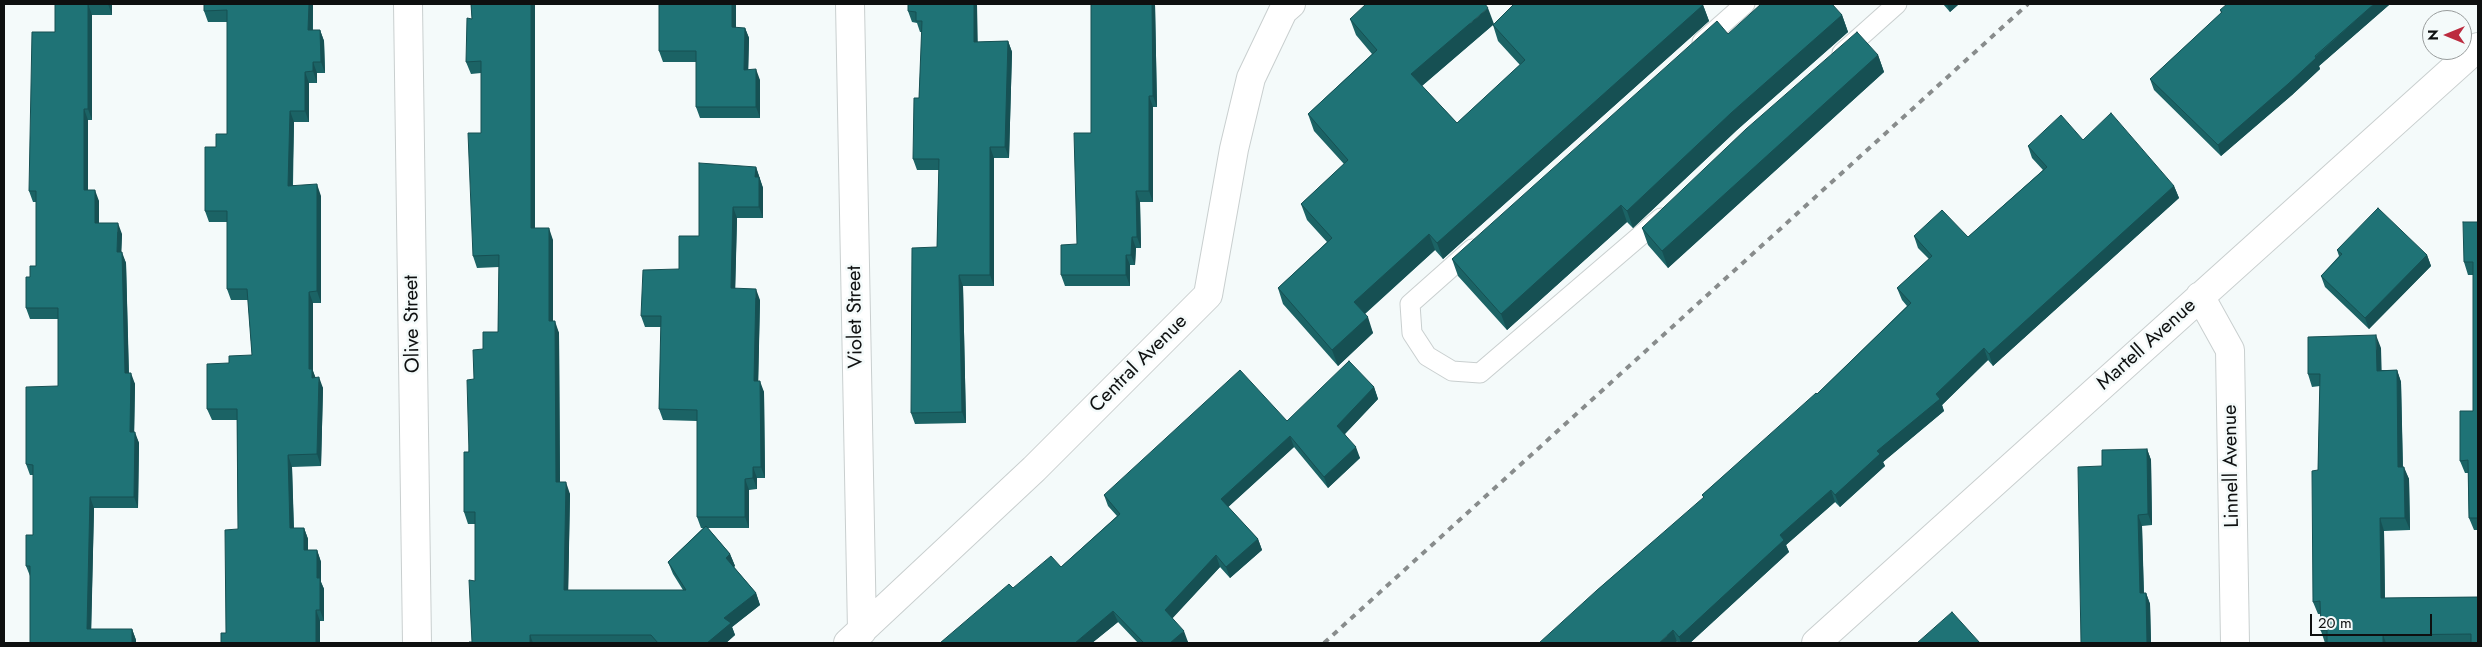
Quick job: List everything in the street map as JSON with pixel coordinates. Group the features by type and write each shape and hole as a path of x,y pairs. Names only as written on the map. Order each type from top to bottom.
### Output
{"street":[{"name":"Olive Street","path":"408,4 417,643"},
{"name":"Violet Street","path":"850,4 855,637"},
{"name":"Central Avenue","path":"855,637 1034,469 1208,295 1234,149 1251,78 1285,6"},
{"name":"Martell Avenue","path":"1816,643 2478,47"},
{"name":"Linnell Avenue","path":"2200,296 2230,350 2235,643"}],"lane":[{"path":"1691,52 1745,4"},
{"path":"1825,68 1898,4"},
{"path":"1484,237 1410,304 1412,333 1427,356 1452,371 1480,373 1648,231 1675,204"}],"building":[{"path":"55,4 88,4 88,109 84,109 84,190 95,190 95,223 118,223 117,252 122,252 125,373 131,373 130,432 135,432 134,497 90,497 87,629 132,629 132,643 30,643 30,566 26,566 26,535 33,535 33,465 26,464 26,387 58,386 58,308 26,308 26,277 30,277 30,266 36,266 36,191 29,191 32,32 55,32"},
{"path":"204,4 309,4 308,30 320,30 321,62 313,62 313,71 305,72 305,111 290,111 288,186 317,184 317,291 309,292 309,369 312,369 312,378 319,377 317,454 288,455 290,528 304,528 304,550 317,550 317,578 320,578 320,610 316,610 316,643 221,643 221,633 226,633 225,530 238,529 237,409 207,409 207,364 229,363 229,356 252,355 247,289 227,289 227,211 205,211 205,147 216,147 216,134 227,134 227,10 204,11"},
{"path":"471,4 531,4 531,228 549,228 549,321 555,321 556,482 566,482 564,590 686,590 668,562 706,526 730,554 726,558 756,593 724,618 731,623 707,643 658,643 651,635 530,635 530,643 469,643 472,642 469,580 475,581 475,512 464,512 464,452 469,452 467,380 474,379 473,350 483,349 483,332 498,332 499,255 473,256 468,133 481,133 481,61 466,62 467,18 472,19"},
{"path":"659,4 732,4 732,27 745,28 744,70 756,69 756,107 696,107 696,51 659,51"},
{"path":"908,4 974,4 974,42 1008,41 1005,147 990,147 990,275 959,275 962,412 911,413 912,248 937,247 939,159 913,159 914,98 919,98 922,21 916,21 916,12 908,11"},
{"path":"1091,4 1152,4 1153,96 1149,96 1149,191 1136,191 1137,237 1132,237 1131,255 1126,255 1126,275 1061,275 1061,245 1077,244 1074,133 1091,133"},
{"path":"1366,4 1485,4 1488,8 1411,74 1457,123 1525,60 1493,25 1514,4 1703,5 1437,243 1429,234 1354,302 1368,317 1332,350 1278,288 1332,238 1301,204 1348,160 1308,114 1377,50 1350,19"},
{"path":"1761,4 1832,4 1842,15 1731,113 1627,211 1621,205 1501,314 1452,259 1717,21 1728,34"},
{"path":"2227,4 2374,4 2315,56 2316,58 2288,84 2218,145 2150,79 2222,12 2220,10"},
{"path":"1857,32 1878,55 1662,251 1642,228 1746,129"},
{"path":"2111,113 2174,186 1989,354 1984,348 1936,394 1940,399 1877,451 1880,454 1835,495 1831,490 1780,535 1784,540 1679,637 1673,630 1659,643 1539,643 1817,394 1911,303 1897,288 1932,256 1914,236 1942,210 1968,237 2047,167 2028,146 2061,115 2083,140"},
{"path":"699,163 756,167 755,177 759,177 759,207 733,207 731,288 756,289 754,381 760,381 761,467 753,467 753,478 745,479 745,517 697,517 697,410 659,409 661,316 641,316 643,270 679,269 679,236 699,236"},
{"path":"2378,208 2427,255 2365,318 2321,276 2342,254 2337,250"},
{"path":"2463,222 2478,222 2478,518 2469,518 2468,460 2460,461 2460,411 2473,411 2473,262 2464,262"},
{"path":"2376,335 2377,371 2397,370 2398,467 2404,467 2405,518 2380,518 2381,598 2478,597 2478,643 2471,643 2471,634 2383,635 2383,643 2327,643 2327,630 2321,631 2320,601 2313,602 2312,471 2318,470 2320,374 2308,374 2308,337"},
{"path":"1349,361 1374,387 1337,426 1356,447 1324,477 1290,436 1221,499 1258,539 1226,567 1216,555 1165,610 1184,631 1170,643 1144,643 1113,611 1075,643 940,643 1009,584 1013,588 1051,556 1061,567 1120,514 1104,495 1240,370 1287,421"},
{"path":"2147,449 2148,514 2138,515 2140,593 2146,593 2147,643 2081,643 2078,467 2102,466 2102,450"},
{"path":"1952,612 1980,643 1917,643"}],"railway":[{"path":"1324,643 2028,4"}]}
